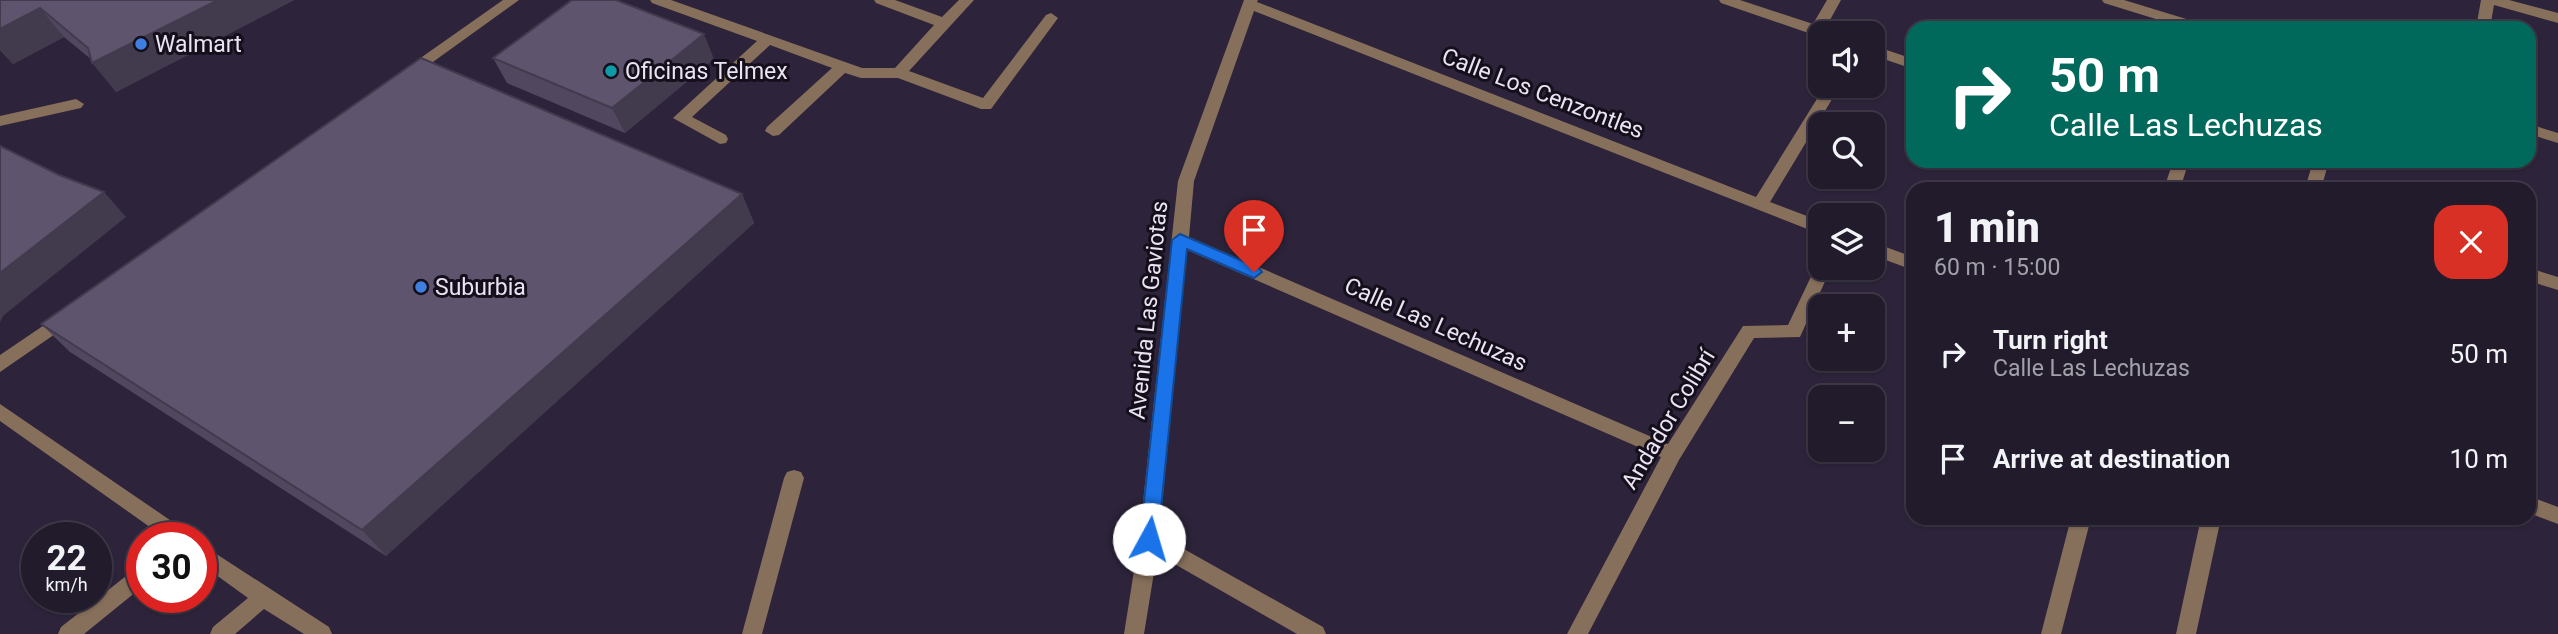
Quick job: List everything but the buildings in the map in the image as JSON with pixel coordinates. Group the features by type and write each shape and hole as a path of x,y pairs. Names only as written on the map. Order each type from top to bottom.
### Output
{"street":[{"path":"396,81 512,0"},
{"path":"657,0 860,73 899,73 986,105 1051,18"},
{"path":"881,0 944,23"},
{"path":"899,73 967,0"},
{"path":"1726,0 1808,28"},
{"path":"1824,21 1835,0"},
{"path":"2109,0 2178,21"},
{"path":"2158,15 2164,0"},
{"path":"2485,21 2491,0 2558,18"},
{"name":"Calle Los Cenzontles","path":"1250,2 1808,223"},
{"name":"Avenida Las Gaviotas","path":"1135,634 1149,539 1186,181 1250,2"},
{"path":"720,139 681,118 768,39"},
{"path":"1885,54 1906,62"},
{"path":"773,131 842,66"},
{"path":"1760,204 1825,98"},
{"path":"0,121 76,104"},
{"path":"2536,131 2558,138"},
{"name":"Calle Las Lechuzas","path":"1180,240 1672,454"},
{"path":"1885,253 1906,261"},
{"path":"2536,276 2558,284"},
{"name":"Andador Colibrí","path":"1577,634 1672,454 1749,331 1794,331 1817,280"},
{"path":"0,365 76,311"},
{"path":"0,411 158,522"},
{"path":"752,634 794,478"},
{"path":"2536,507 2558,516"},
{"path":"2051,634 2079,525"},
{"path":"2186,634 2209,525"},
{"path":"1149,539 1316,634"},
{"path":"217,564 323,634"},
{"path":"68,634 126,588"},
{"path":"220,634 263,597"}],"place":[{"name":"Walmart","path":"141,44"},
{"name":"Oficinas Telmex","path":"611,71"},
{"name":"Suburbia","path":"421,287"}],"route":[{"path":"1149,539 1180,240 1254,272"}]}
